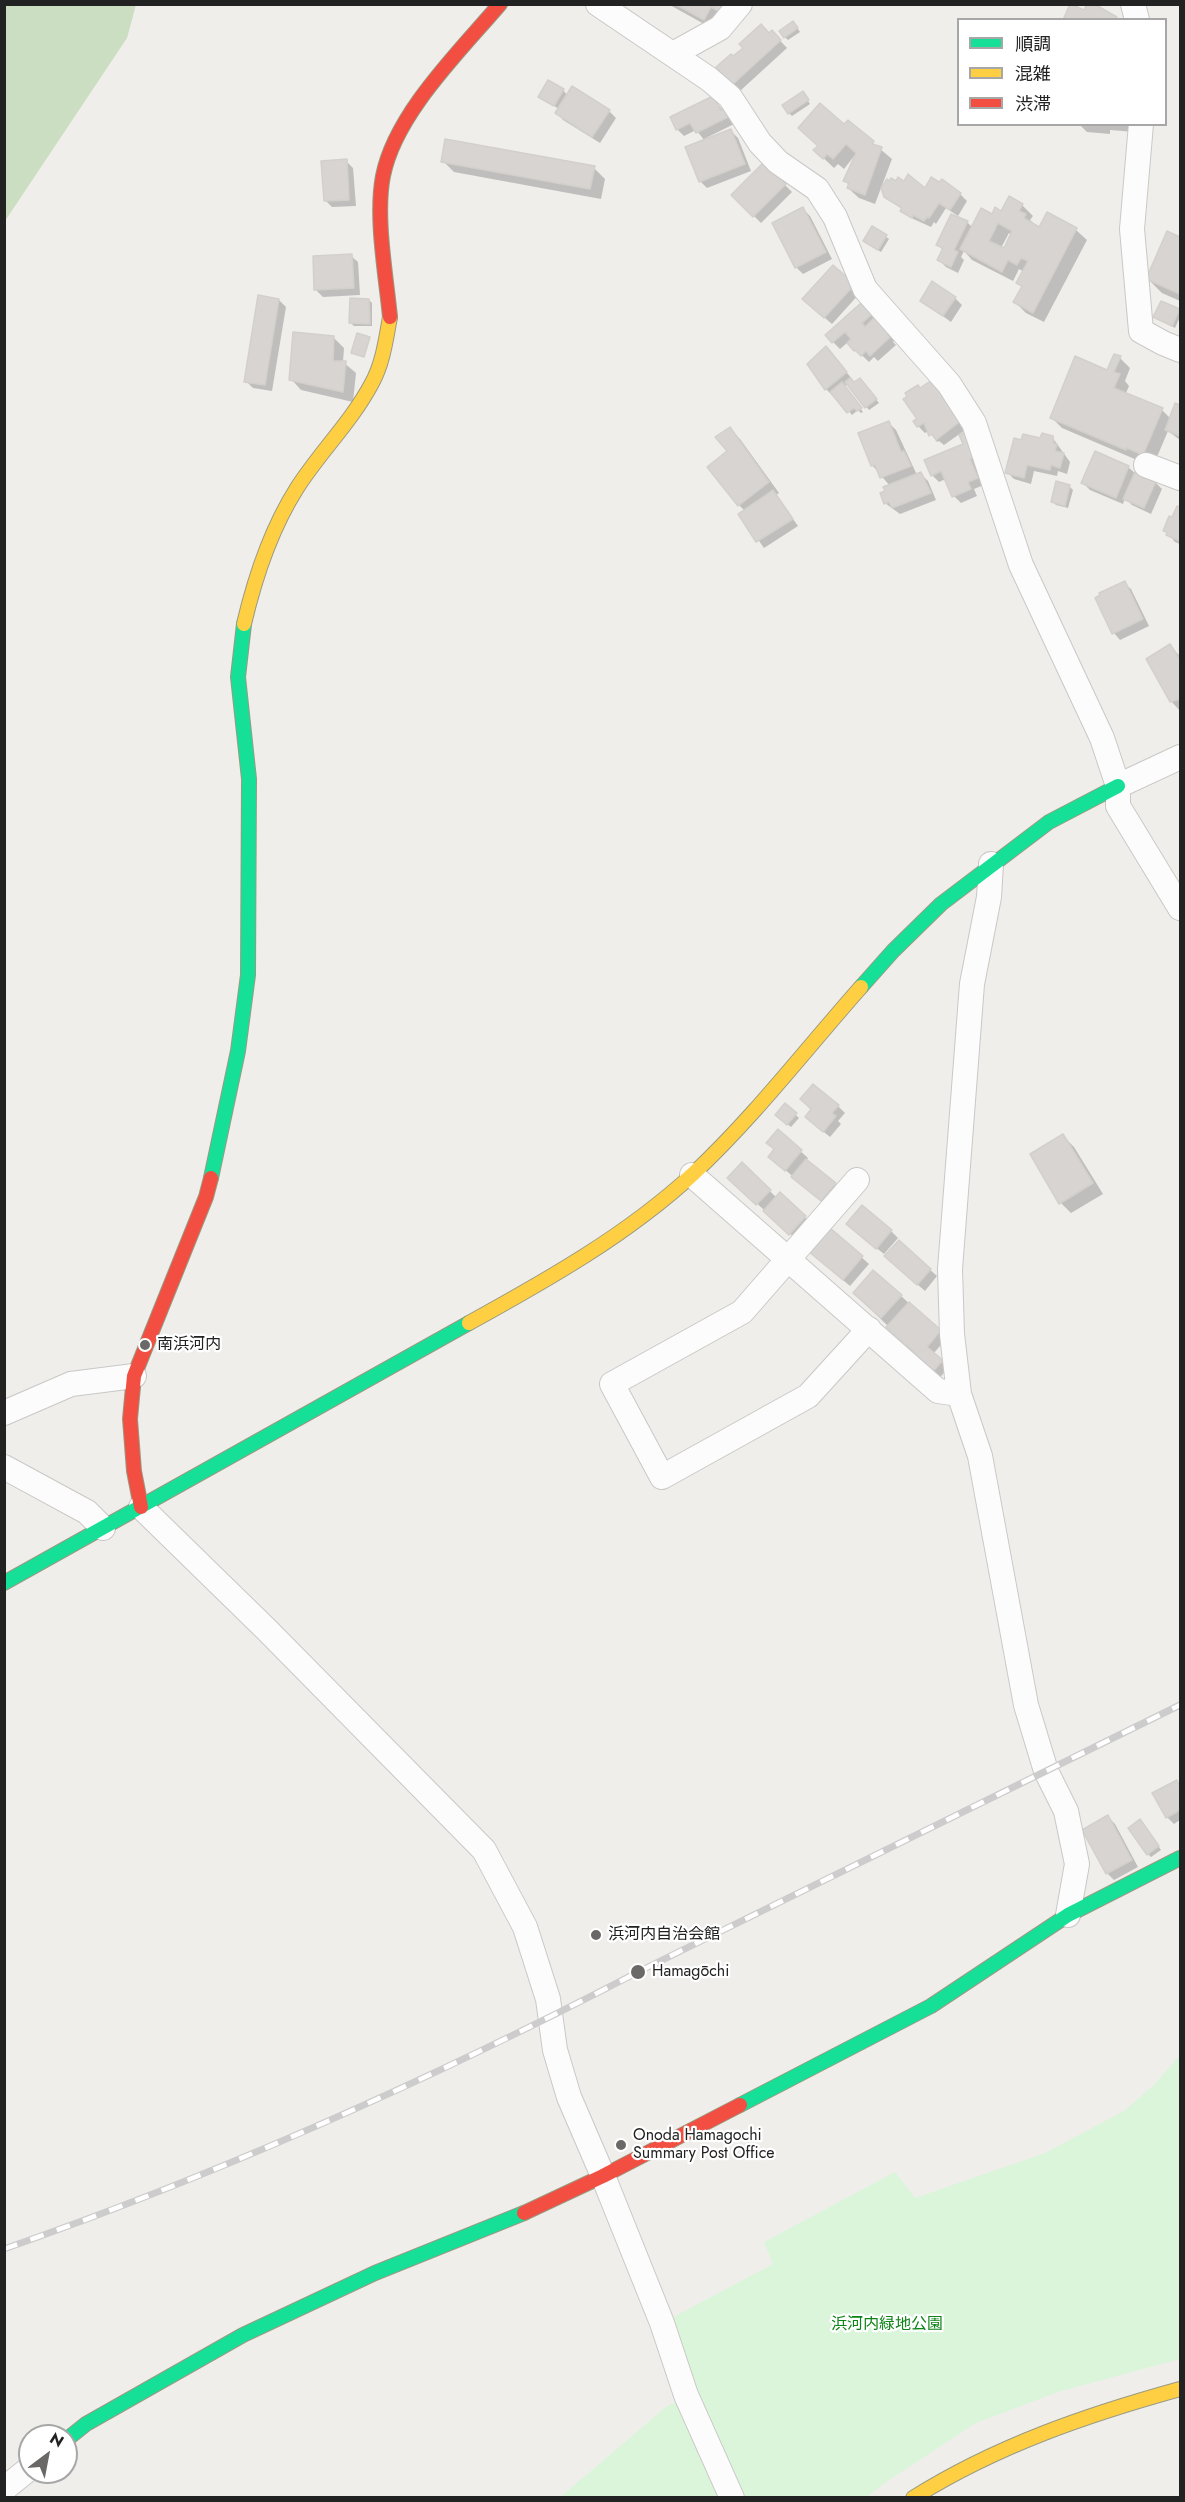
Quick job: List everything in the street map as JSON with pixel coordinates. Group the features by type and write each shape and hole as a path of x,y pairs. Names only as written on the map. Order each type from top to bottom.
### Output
{"street":[{"path":"500,4 433,82 395,137 383,176 381,212 390,317 384,350 373,382 352,415 297,488 274,531 254,584 243,629 238,677 249,778 250,900 248,975 238,1051 219,1148 206,1197 134,1376 130,1419 134,1471 141,1507 267,1630 484,1850 525,1927 548,2000 555,2050 569,2097 662,2323 687,2396 732,2498"},
{"path":"598,4 673,54 730,97 760,143 778,162 817,189 835,217 865,289 949,384 974,423 1021,565 1102,738 1118,786 1118,806 1180,908"},
{"path":"673,54 720,28 740,4"},
{"path":"1141,126 1132,229 1141,331 1163,344 1180,350"},
{"path":"1146,465 1180,478"},
{"path":"4,1583 542,1283 608,1240 692,1175 724,1143 893,951 941,904 1049,822 1180,757"},
{"path":"991,864 989,897 972,984 950,1269 952,1334 959,1394 980,1456 1026,1705 1046,1771 1066,1811 1075,1853 1077,1864 1068,1915"},
{"path":"692,1175 938,1391 959,1394"},
{"path":"857,1180 742,1312 612,1384 662,1477 808,1396 869,1329"},
{"path":"4,1413 71,1384 134,1376"},
{"path":"4,1467 87,1512 103,1528"},
{"path":"78,2430 243,2335 375,2273 526,2212 603,2176 932,2006 1068,1915 1180,1858"},
{"path":"913,2498 977,2460 1021,2439 1086,2415 1180,2389"},
{"path":"4,2489 18,2478"}],"green space":[{"path":"5,4 136,5 127,38 5,221"},
{"name":"浜河内緑地公園","path":"1180,2055 1180,2359 1058,2392 976,2423 867,2497 559,2498 666,2407 686,2396 662,2323 773,2264 764,2242 895,2172 915,2198 1045,2153 1124,2111 1154,2085"}],"building":[{"path":"675,4 724,4 720,12 711,7 704,20"},
{"path":"1070,4 1084,10 1087,4 1094,4 1117,17 1116,18 1064,18"},
{"path":"793,21 798,28 784,38 779,31"},
{"path":"761,24 769,33 772,30 781,40 732,85 716,67 731,54 733,56 743,48 739,44"},
{"path":"548,80 564,89 554,106 538,97"},
{"path":"572,86 610,110 592,137 555,113"},
{"path":"803,91 809,100 788,114 782,105"},
{"path":"713,96 721,111 725,109 728,117 696,133 690,123 676,130 670,117"},
{"path":"820,103 844,124 848,120 874,141 872,144 882,147 865,195 847,188 849,183 843,181 856,153 846,144 833,159 827,154 823,159 813,150 818,146 798,128"},
{"path":"731,129 745,164 699,182 685,147"},
{"path":"445,139 595,166 590,189 441,162"},
{"path":"347,159 349,200 324,201 321,161"},
{"path":"764,162 786,184 753,217 731,195"},
{"path":"908,174 925,188 931,177 939,182 942,179 961,193 950,210 939,203 929,218 927,217 924,221 913,215 912,218 900,211 902,208 884,197 881,188 887,179 889,181 891,178 896,181 898,177 904,181"},
{"path":"1009,196 1023,204 1019,211 1026,214 1024,218 1039,227 1047,212 1077,228 1033,313 1013,302 1022,286 1016,283 1028,261 1021,258 1017,265 1008,260 1002,272 960,249 981,208 992,214 995,207 1001,211","holes":["998,223 1012,231 1004,248 989,241"]},
{"path":"803,207 826,252 795,268 772,223"},
{"path":"951,214 968,221 954,250 958,252 951,267 937,260 943,248 936,245"},
{"path":"872,226 887,235 878,250 863,241"},
{"path":"1167,231 1180,237 1180,294 1146,279"},
{"path":"352,254 354,288 314,290 313,256"},
{"path":"833,265 855,284 824,318 802,299"},
{"path":"932,281 956,297 943,316 920,301"},
{"path":"258,295 279,299 265,385 244,382"},
{"path":"350,298 369,299 370,324 349,323"},
{"path":"1161,301 1180,309 1172,326 1153,317"},
{"path":"861,303 872,314 862,323 865,327 875,317 890,333 888,335 890,337 870,356 866,351 861,356 854,351 847,343 851,339 845,332 832,343 825,335"},
{"path":"293,332 334,336 333,361 346,361 343,392 289,380"},
{"path":"357,333 370,337 364,357 351,353"},
{"path":"826,346 847,372 825,390 807,364"},
{"path":"1114,354 1121,356 1114,372 1120,374 1114,388 1163,408 1143,455 1050,418 1075,356 1107,370"},
{"path":"850,378 854,382 860,378 877,399 865,408 845,382"},
{"path":"932,380 962,420 936,440 932,434 929,436 924,423 917,427 913,421 917,419 903,399 907,397 905,393 918,385 920,388"},
{"path":"842,382 862,408 857,411 854,408 847,413 830,392"},
{"path":"1175,403 1180,405 1180,436 1165,430"},
{"path":"889,421 901,452 904,451 911,466 880,478 875,465 871,466 858,433"},
{"path":"730,427 769,482 738,506 707,467 727,451 715,437"},
{"path":"965,432 976,457 970,459 978,478 968,482 971,489 952,497 941,471 931,476 924,460 963,444 959,435"},
{"path":"1042,433 1053,436 1054,444 1057,444 1055,451 1064,453 1060,468 1051,465 1050,470 1027,465 1024,478 1005,473 1014,438 1021,440 1023,434 1040,438"},
{"path":"1095,451 1129,466 1116,498 1081,483"},
{"path":"921,472 931,493 892,508 889,502 884,504 880,493 885,491 883,487"},
{"path":"1135,472 1156,481 1144,508 1123,499"},
{"path":"1056,481 1070,485 1065,506 1051,502"},
{"path":"773,490 793,519 756,542 738,514"},
{"path":"1177,506 1180,507 1180,541 1166,535 1167,532 1163,531 1169,516 1172,517"},
{"path":"1125,581 1143,619 1112,634 1095,598 1100,595 1099,593"},
{"path":"1170,644 1180,657 1180,699 1170,702 1146,659"},
{"path":"813,1084 839,1105 832,1113 836,1116 823,1132 805,1117 811,1109 800,1099"},
{"path":"785,1103 797,1113 787,1125 775,1115"},
{"path":"778,1129 802,1150 785,1171 768,1157 774,1149 766,1143"},
{"path":"1063,1134 1093,1183 1059,1204 1030,1154"},
{"path":"806,1159 836,1183 821,1201 791,1177"},
{"path":"742,1162 771,1190 756,1205 727,1178"},
{"path":"780,1192 806,1216 789,1235 763,1211"},
{"path":"862,1205 892,1230 876,1249 846,1224"},
{"path":"829,1227 863,1256 843,1280 808,1251"},
{"path":"899,1240 931,1269 917,1285 884,1256"},
{"path":"873,1270 902,1295 881,1318 853,1293"},
{"path":"909,1302 941,1330 927,1347 943,1360 929,1376 912,1360 917,1355 886,1327"},
{"path":"1177,1780 1180,1787 1180,1810 1166,1818 1152,1793"},
{"path":"1108,1815 1132,1860 1106,1874 1082,1830"},
{"path":"1140,1819 1159,1846 1147,1855 1128,1828"}],"railway":[{"path":"4,2249 166,2189 405,2086 1180,1705"}],"traffic: fast":[{"path":"211,1178 238,1051 248,975 249,779 238,677 244,624"},
{"path":"861,987 893,951 941,904 1049,822 1118,786"},
{"path":"4,1583 469,1323"},
{"path":"740,2105 931,2006 1068,1915 1180,1858"},
{"path":"78,2430 243,2335 375,2273 524,2213"}],"traffic: slow":[{"path":"244,624 259,571 279,520 297,488 355,410 372,383 381,359 390,317"},
{"path":"469,1323 586,1255 668,1196 737,1129 861,987"},
{"path":"913,2498 944,2479 1042,2434 1076,2421 1180,2389"}],"traffic: jam":[{"path":"390,317 380,209 383,176 390,153 401,130 431,84 500,4"},
{"path":"141,1507 134,1471 130,1419 134,1376 206,1197 211,1178"},
{"path":"524,2213 603,2176 740,2105"}],"place":[{"name":"南浜河内","path":"145,1345"},
{"name":"浜河内自治会館","path":"596,1935"},
{"name":"Hamagōchi","path":"638,1972"},
{"name":"Onoda Hamagochi Summary Post Office","path":"621,2145"}]}
